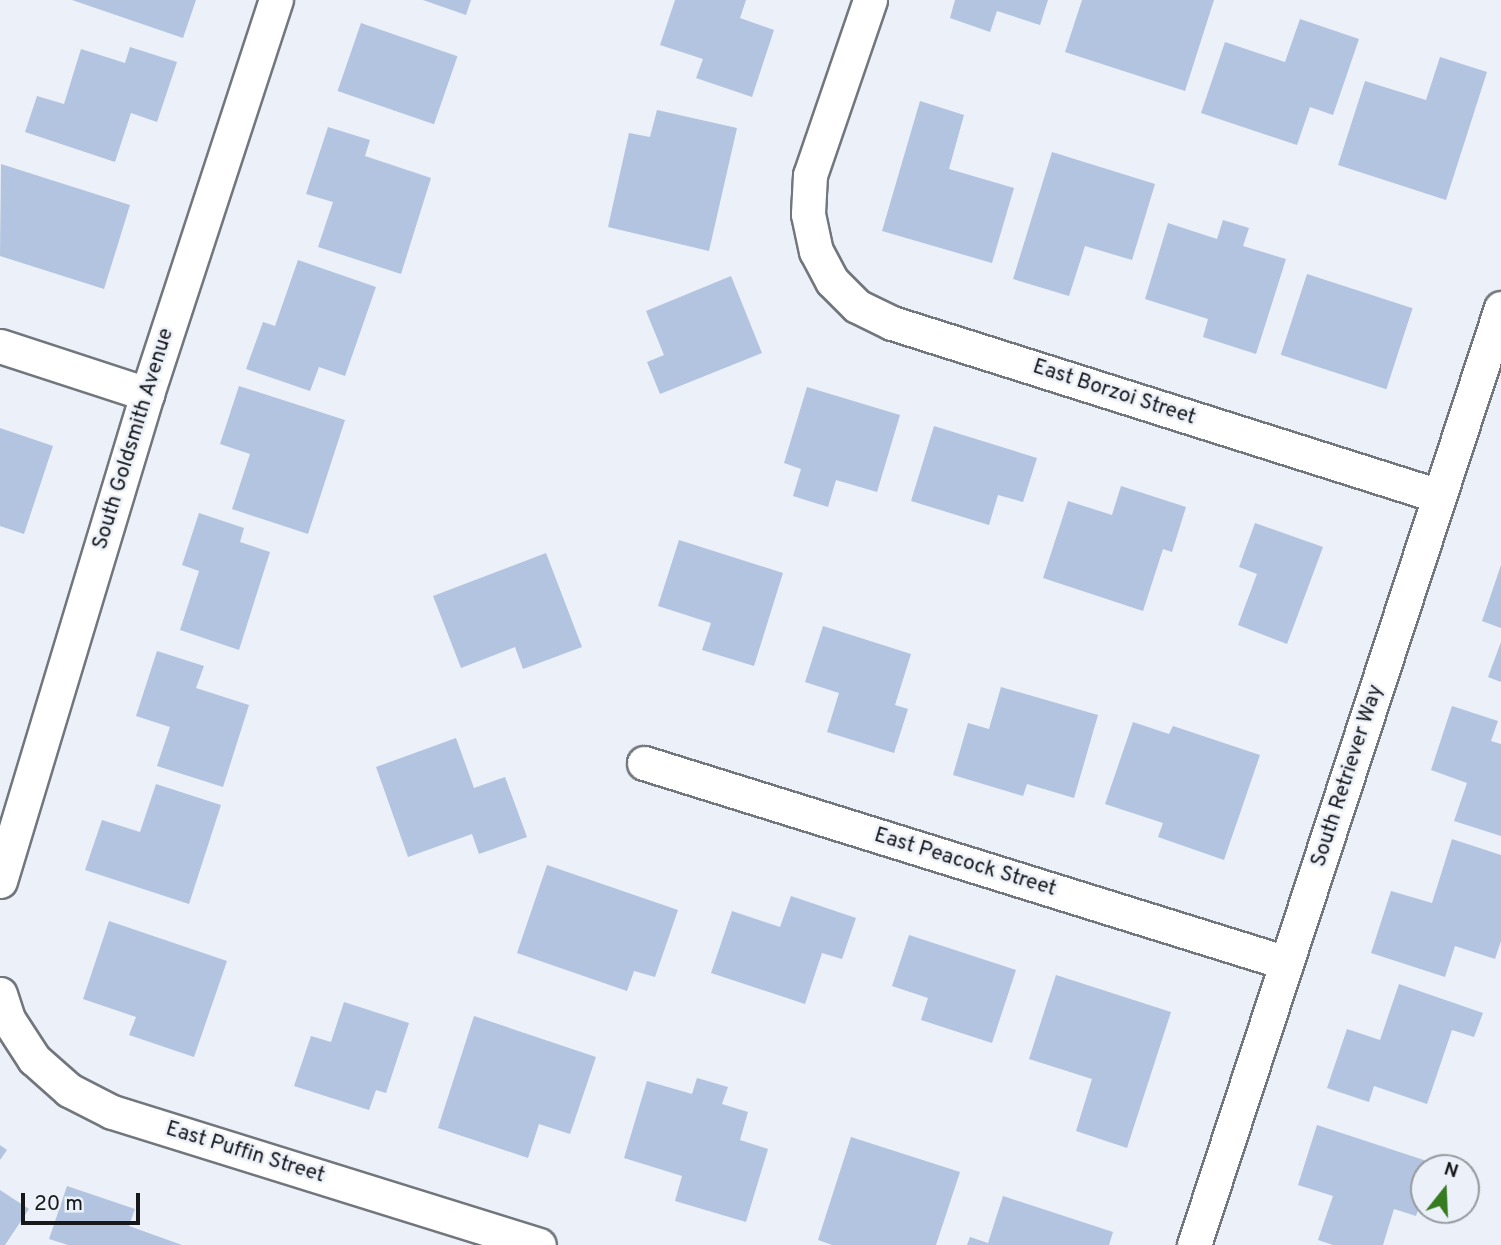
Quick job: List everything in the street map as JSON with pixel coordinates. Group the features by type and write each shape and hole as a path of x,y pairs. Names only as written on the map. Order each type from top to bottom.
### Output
{"street":[{"name":"South Goldsmith Avenue","path":"0,881 147,394 276,0"},
{"name":"East Borzoi Street","path":"870,0 810,175 808,214 816,251 832,281 858,306 892,323 1439,496"},
{"name":"South Retriever Way","path":"1194,1245 1501,308"},
{"path":"0,346 147,394"},
{"name":"East Peacock Street","path":"644,763 1287,963"},
{"name":"East Puffin Street","path":"0,994 8,1019 34,1059 69,1090 112,1112 479,1236 539,1245"}],"building":[{"path":"72,0 196,0 183,38"},
{"path":"423,0 471,0 466,15"},
{"path":"675,0 746,0 740,18 774,30 752,97 696,78 703,59 660,45"},
{"path":"955,0 1048,0 1040,25 997,11 990,32 950,18"},
{"path":"1082,0 1214,0 1185,91 1065,52"},
{"path":"1300,19 1359,39 1333,115 1310,107 1297,145 1201,113 1225,42 1285,62"},
{"path":"361,23 457,56 434,124 338,91"},
{"path":"130,47 177,62 157,122 131,113 115,162 25,132 37,96 64,104 81,49 125,63"},
{"path":"1440,57 1487,72 1446,200 1338,165 1365,81 1426,100"},
{"path":"920,101 964,115 949,169 1014,188 992,263 882,231"},
{"path":"657,110 737,128 709,251 608,227 629,133 650,137"},
{"path":"328,127 370,140 365,156 431,178 401,274 318,247 333,202 306,194"},
{"path":"1052,152 1155,184 1132,260 1085,246 1069,296 1013,279"},
{"path":"1,164 130,205 104,289 0,256"},
{"path":"1223,220 1249,228 1243,246 1286,259 1256,354 1203,337 1208,319 1145,299 1168,223 1217,239"},
{"path":"298,260 376,287 345,376 319,367 310,391 246,369 263,322 275,326"},
{"path":"1307,274 1413,308 1386,389 1281,355"},
{"path":"731,276 762,353 660,394 647,362 664,355 646,311"},
{"path":"239,386 345,420 308,534 232,509 250,454 220,444"},
{"path":"807,387 900,415 877,492 836,480 828,507 793,496 801,469 784,463"},
{"path":"934,426 1037,458 1023,502 998,495 989,525 911,501"},
{"path":"0,428 53,446 24,534 0,526"},
{"path":"1121,486 1186,507 1172,552 1163,549 1143,611 1043,578 1068,501 1112,515"},
{"path":"199,513 244,528 240,542 270,552 239,650 180,630 199,571 182,565"},
{"path":"1255,523 1323,547 1287,644 1238,625 1257,574 1239,567"},
{"path":"679,540 783,573 754,666 702,650 711,623 658,606"},
{"path":"546,553 582,647 523,669 515,647 461,668 433,596"},
{"path":"1501,565 1501,628 1482,621"},
{"path":"823,626 911,654 895,705 908,709 894,753 827,732 839,693 805,682"},
{"path":"1501,642 1501,682 1488,677"},
{"path":"157,651 204,666 196,688 249,705 223,787 157,766 170,727 136,716"},
{"path":"1001,687 1098,715 1074,798 1027,784 1023,796 953,775 968,723 989,729"},
{"path":"1452,706 1498,721 1491,741 1501,744 1501,836 1454,821 1467,783 1431,770"},
{"path":"1133,722 1169,734 1173,726 1260,755 1224,860 1158,837 1163,823 1105,804"},
{"path":"456,738 474,788 505,777 527,837 479,854 472,834 408,857 376,767"},
{"path":"156,784 221,805 189,904 85,870 102,820 140,832"},
{"path":"1452,839 1501,855 1501,941 1495,959 1455,946 1445,977 1371,953 1391,891 1432,903"},
{"path":"547,865 678,910 655,977 634,971 627,991 517,953"},
{"path":"791,896 856,918 842,959 822,953 805,1004 711,973 732,911 780,927"},
{"path":"109,921 227,961 194,1057 129,1035 136,1017 83,999"},
{"path":"909,935 1016,970 992,1043 921,1020 928,998 892,986"},
{"path":"1056,975 1171,1012 1127,1148 1076,1131 1092,1079 1029,1059"},
{"path":"1399,984 1483,1013 1474,1037 1452,1030 1427,1104 1374,1086 1369,1102 1327,1088 1347,1029 1380,1040"},
{"path":"344,1002 409,1023 386,1093 376,1090 369,1110 294,1086 311,1036 331,1042"},
{"path":"474,1016 596,1057 570,1134 539,1124 528,1158 438,1128"},
{"path":"697,1078 728,1087 722,1104 748,1112 740,1140 768,1149 746,1222 675,1201 682,1176 624,1158 647,1081 692,1094"},
{"path":"1317,1125 1410,1155 1410,1214 1394,1209 1383,1245 1333,1245 1318,1240 1333,1196 1298,1185"},
{"path":"851,1137 960,1172 936,1245 832,1245 818,1240"},
{"path":"0,1145 7,1150 0,1160"},
{"path":"67,1186 135,1209 129,1226 182,1245 68,1245 49,1239"},
{"path":"0,1190 29,1209 5,1245 0,1245"},
{"path":"1003,1196 1113,1232 1109,1245 967,1245 970,1237 988,1243"}]}
